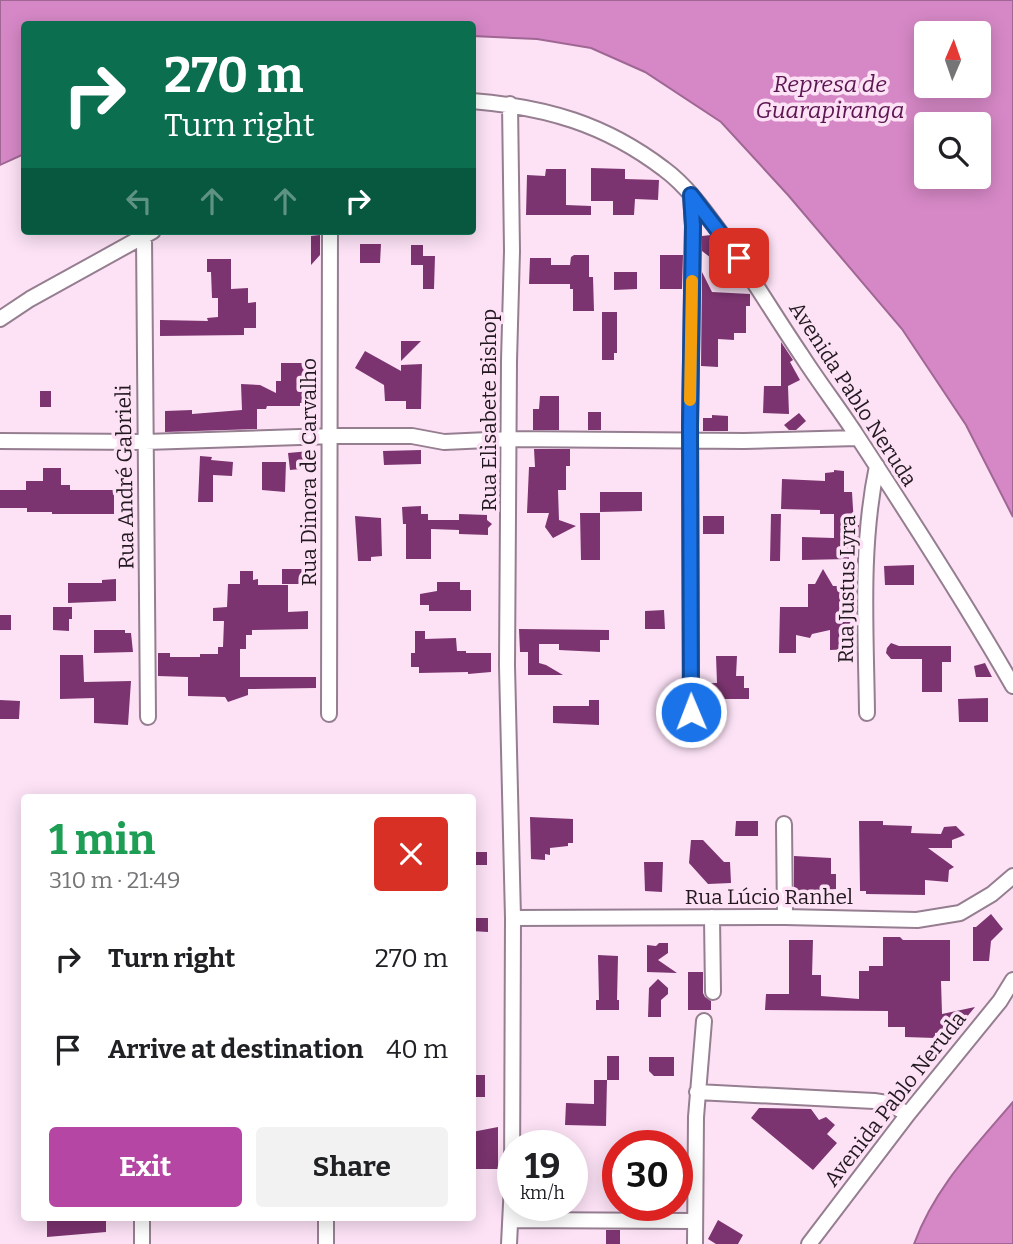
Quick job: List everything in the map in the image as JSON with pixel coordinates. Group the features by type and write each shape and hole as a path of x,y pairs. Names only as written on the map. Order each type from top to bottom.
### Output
{"street":[{"name":"Avenida Pablo Neruda","path":"476,101 550,111 582,122 630,145 667,170 691,195 752,276 802,357 877,467 1013,686"},
{"name":"Rua Elisabete Bishop","path":"510,104 512,251 507,615 513,918 512,1130"},
{"path":"691,195 691,712"},
{"path":"0,319 91,264 146,235"},
{"name":"Rua André Gabrieli","path":"148,235 145,442 148,717"},
{"name":"Rua Dinora de Carvalho","path":"329,714 330,235"},
{"path":"0,441 145,442 331,436 411,436 444,442 510,439 858,438"},
{"name":"Rua Justus Lyra","path":"867,713 866,543 870,496 877,467"},
{"path":"784,824 785,917"},
{"name":"Rua Lúcio Ranhel","path":"513,918 785,917 917,920 960,914 992,894 1013,876"},
{"path":"712,917 713,992"},
{"name":"Avenida Pablo Neruda","path":"809,1244 908,1114 1000,1001 1013,980"},
{"path":"695,1244 697,1092 704,1021"},
{"path":"697,1092 874,1101 887,1103 908,1114"},
{"path":"680,1116 696,1117"},
{"path":"588,1220 695,1221"},
{"path":"142,1221 142,1244"},
{"path":"326,1221 326,1244"},
{"name":"Rua Elisabete Bishop","path":"509,1244 511,1221"}],"water":[{"name":"Represa de Guarapiranga","path":"0,0 1013,0 1013,517 966,425 902,329 788,195 721,122 645,72 591,48 537,39 476,36 476,21 21,21 21,155 0,165"},
{"path":"1013,1102 1013,1244 914,1244 944,1186"}],"building":[{"path":"591,168 625,169 625,179 659,180 658,200 635,199 634,215 613,215 613,201 591,201"},
{"path":"546,169 566,169 566,205 591,206 591,215 526,215 527,175 545,176"},
{"path":"320,235 320,255 311,265 311,236"},
{"path":"711,235 712,245 719,251 733,275 702,251 702,236"},
{"path":"360,244 381,244 380,263 360,263"},
{"path":"411,245 423,245 423,265 411,265"},
{"path":"574,255 589,255 594,311 573,311 573,289 570,289 570,284 529,284 530,258 551,258 551,265 570,265"},
{"path":"660,255 683,255 682,289 660,289"},
{"path":"423,256 435,256 434,289 423,289"},
{"path":"207,259 231,259 231,289 248,288 248,303 256,302 256,328 244,328 244,335 160,336 160,320 208,321 207,318 218,317 218,298 212,298 211,272 207,272"},
{"path":"614,272 637,272 637,289 614,290"},
{"path":"702,272 712,292 750,294 750,306 746,306 746,333 734,333 734,340 718,339 718,367 701,366"},
{"path":"602,312 617,312 617,353 614,353 614,360 602,360"},
{"path":"401,341 421,341 401,361"},
{"path":"781,342 793,360 790,362 800,380 788,386 789,414 763,413 764,386 781,386"},
{"path":"365,351 401,371 401,365 422,364 421,409 406,409 406,401 385,401 384,385 355,368"},
{"path":"281,363 303,363 307,380 313,380 314,403 257,409 257,429 165,432 165,411 192,410 192,414 242,410 241,384 260,385 276,393 276,381 281,381"},
{"path":"40,391 51,391 51,407 40,407"},
{"path":"540,396 559,396 559,430 533,430 533,409 539,409"},
{"path":"588,412 601,412 601,430 588,430"},
{"path":"799,413 806,421 796,430 789,430 784,425"},
{"path":"712,415 728,416 728,431 703,431 703,418 712,418"},
{"path":"534,449 570,449 570,466 566,466 566,490 558,490 559,520 576,526 553,538 545,527 549,513 527,513 529,467 535,467"},
{"path":"421,450 421,464 384,465 383,451"},
{"path":"310,451 312,468 290,470 288,453"},
{"path":"200,456 233,462 232,476 213,475 213,502 198,502"},
{"path":"262,462 286,462 285,492 262,490"},
{"path":"43,468 61,468 61,485 70,485 70,490 114,490 114,514 52,514 27,512 27,508 0,508 0,490 26,490 26,481 43,481"},
{"path":"844,471 844,492 852,492 854,525 859,525 858,538 849,538 849,559 802,560 802,537 834,538 834,514 820,514 820,510 781,509 782,479 825,481 825,473"},
{"path":"600,492 642,492 642,511 600,512"},
{"path":"421,506 421,514 428,514 428,520 459,520 459,514 487,515 487,520 492,524 488,528 488,535 431,529 431,559 406,559 406,524 403,524 402,507"},
{"path":"580,513 600,513 600,560 581,560"},
{"path":"771,514 781,514 780,561 770,561"},
{"path":"355,516 381,518 382,556 371,557 371,561 358,561"},
{"path":"703,516 724,516 724,534 703,534"},
{"path":"914,565 914,585 885,585 884,566"},
{"path":"282,569 312,569 312,584 282,584"},
{"path":"823,569 833,586 847,586 851,649 830,650 830,630 812,634 810,638 796,635 796,653 779,653 780,607 808,607 808,584 815,584"},
{"path":"240,571 253,571 253,580 258,579 258,585 288,585 288,612 308,611 308,629 252,630 252,635 246,635 246,649 240,649 240,677 316,677 316,688 248,689 248,695 228,702 225,697 188,696 188,677 158,676 158,653 170,653 170,657 218,654 218,647 223,647 224,621 213,621 213,608 227,607 228,584 240,584"},
{"path":"116,579 116,601 68,603 68,583 102,583 102,580"},
{"path":"437,582 460,582 460,590 471,590 471,611 429,611 429,605 420,605 420,594 437,591"},
{"path":"53,607 72,607 69,631 53,630"},
{"path":"664,610 665,629 645,629 645,611"},
{"path":"0,615 11,615 11,630 0,630"},
{"path":"519,629 609,630 609,640 600,640 600,652 559,650 559,644 539,644 539,663 563,675 528,675 528,652 520,652"},
{"path":"94,630 125,630 125,633 131,633 133,652 94,653"},
{"path":"415,631 425,631 425,639 456,638 457,651 491,653 491,672 419,673 419,667 411,667 411,653 415,653"},
{"path":"891,643 899,646 951,646 951,662 942,662 942,692 922,692 922,659 891,659 886,653"},
{"path":"60,655 83,655 84,682 131,681 128,725 94,723 94,698 60,699"},
{"path":"716,656 737,656 736,676 744,676 744,688 749,688 749,699 711,699 711,683 717,683"},
{"path":"985,663 992,677 976,677 974,666"},
{"path":"988,698 988,722 959,722 958,699"},
{"path":"0,700 20,701 19,719 0,719"},
{"path":"589,700 599,700 599,725 553,723 553,706 589,706"},
{"path":"530,817 573,819 573,843 550,848 550,855 545,854 545,860 531,859"},
{"path":"736,821 758,821 758,836 735,836"},
{"path":"859,821 883,821 883,825 912,826 911,833 941,834 944,827 956,826 965,835 952,840 952,848 928,848 954,867 949,870 948,882 925,880 925,895 866,894 866,891 860,891"},
{"path":"691,840 703,840 724,862 730,862 731,883 708,884 689,863"},
{"path":"476,852 487,852 487,865 476,865"},
{"path":"794,856 831,858 831,874 836,874 836,889 794,894"},
{"path":"644,862 663,862 662,892 645,891"},
{"path":"991,914 1003,929 991,941 989,961 973,961 973,927"},
{"path":"476,918 488,918 488,932 476,931"},
{"path":"883,937 900,937 903,940 950,940 950,981 941,981 942,1014 975,1007 956,1030 935,1033 935,1038 905,1037 905,1027 888,1027 888,1011 765,1010 766,994 789,994 789,940 813,940 812,975 821,975 821,996 859,999 859,971 869,971 869,966 883,966"},
{"path":"659,943 668,943 668,953 658,960 677,973 647,972 647,945 656,946"},
{"path":"598,955 618,956 619,1010 596,1010 596,1000 599,1000"},
{"path":"688,972 703,972 703,993 711,1001 711,1010 688,1010"},
{"path":"658,979 668,988 668,994 661,1000 661,1017 648,1017 649,988"},
{"path":"607,1056 619,1056 619,1080 607,1080"},
{"path":"649,1057 674,1057 674,1076 654,1076 649,1071"},
{"path":"476,1075 485,1075 485,1097 476,1097"},
{"path":"594,1080 607,1080 606,1126 565,1125 566,1103 594,1104"},
{"path":"759,1108 811,1109 819,1120 826,1117 835,1125 827,1134 837,1143 813,1170 751,1118"},
{"path":"498,1127 497,1169 476,1169 476,1131"},
{"path":"718,1220 743,1235 738,1244 716,1244 708,1239"},
{"path":"47,1221 106,1221 106,1232 47,1237"},
{"path":"606,1230 620,1230 620,1244 606,1244"}],"slow traffic":[{"path":"690,400 692,281"}],"route":[{"path":"691,712 691,195 739,258"}]}
